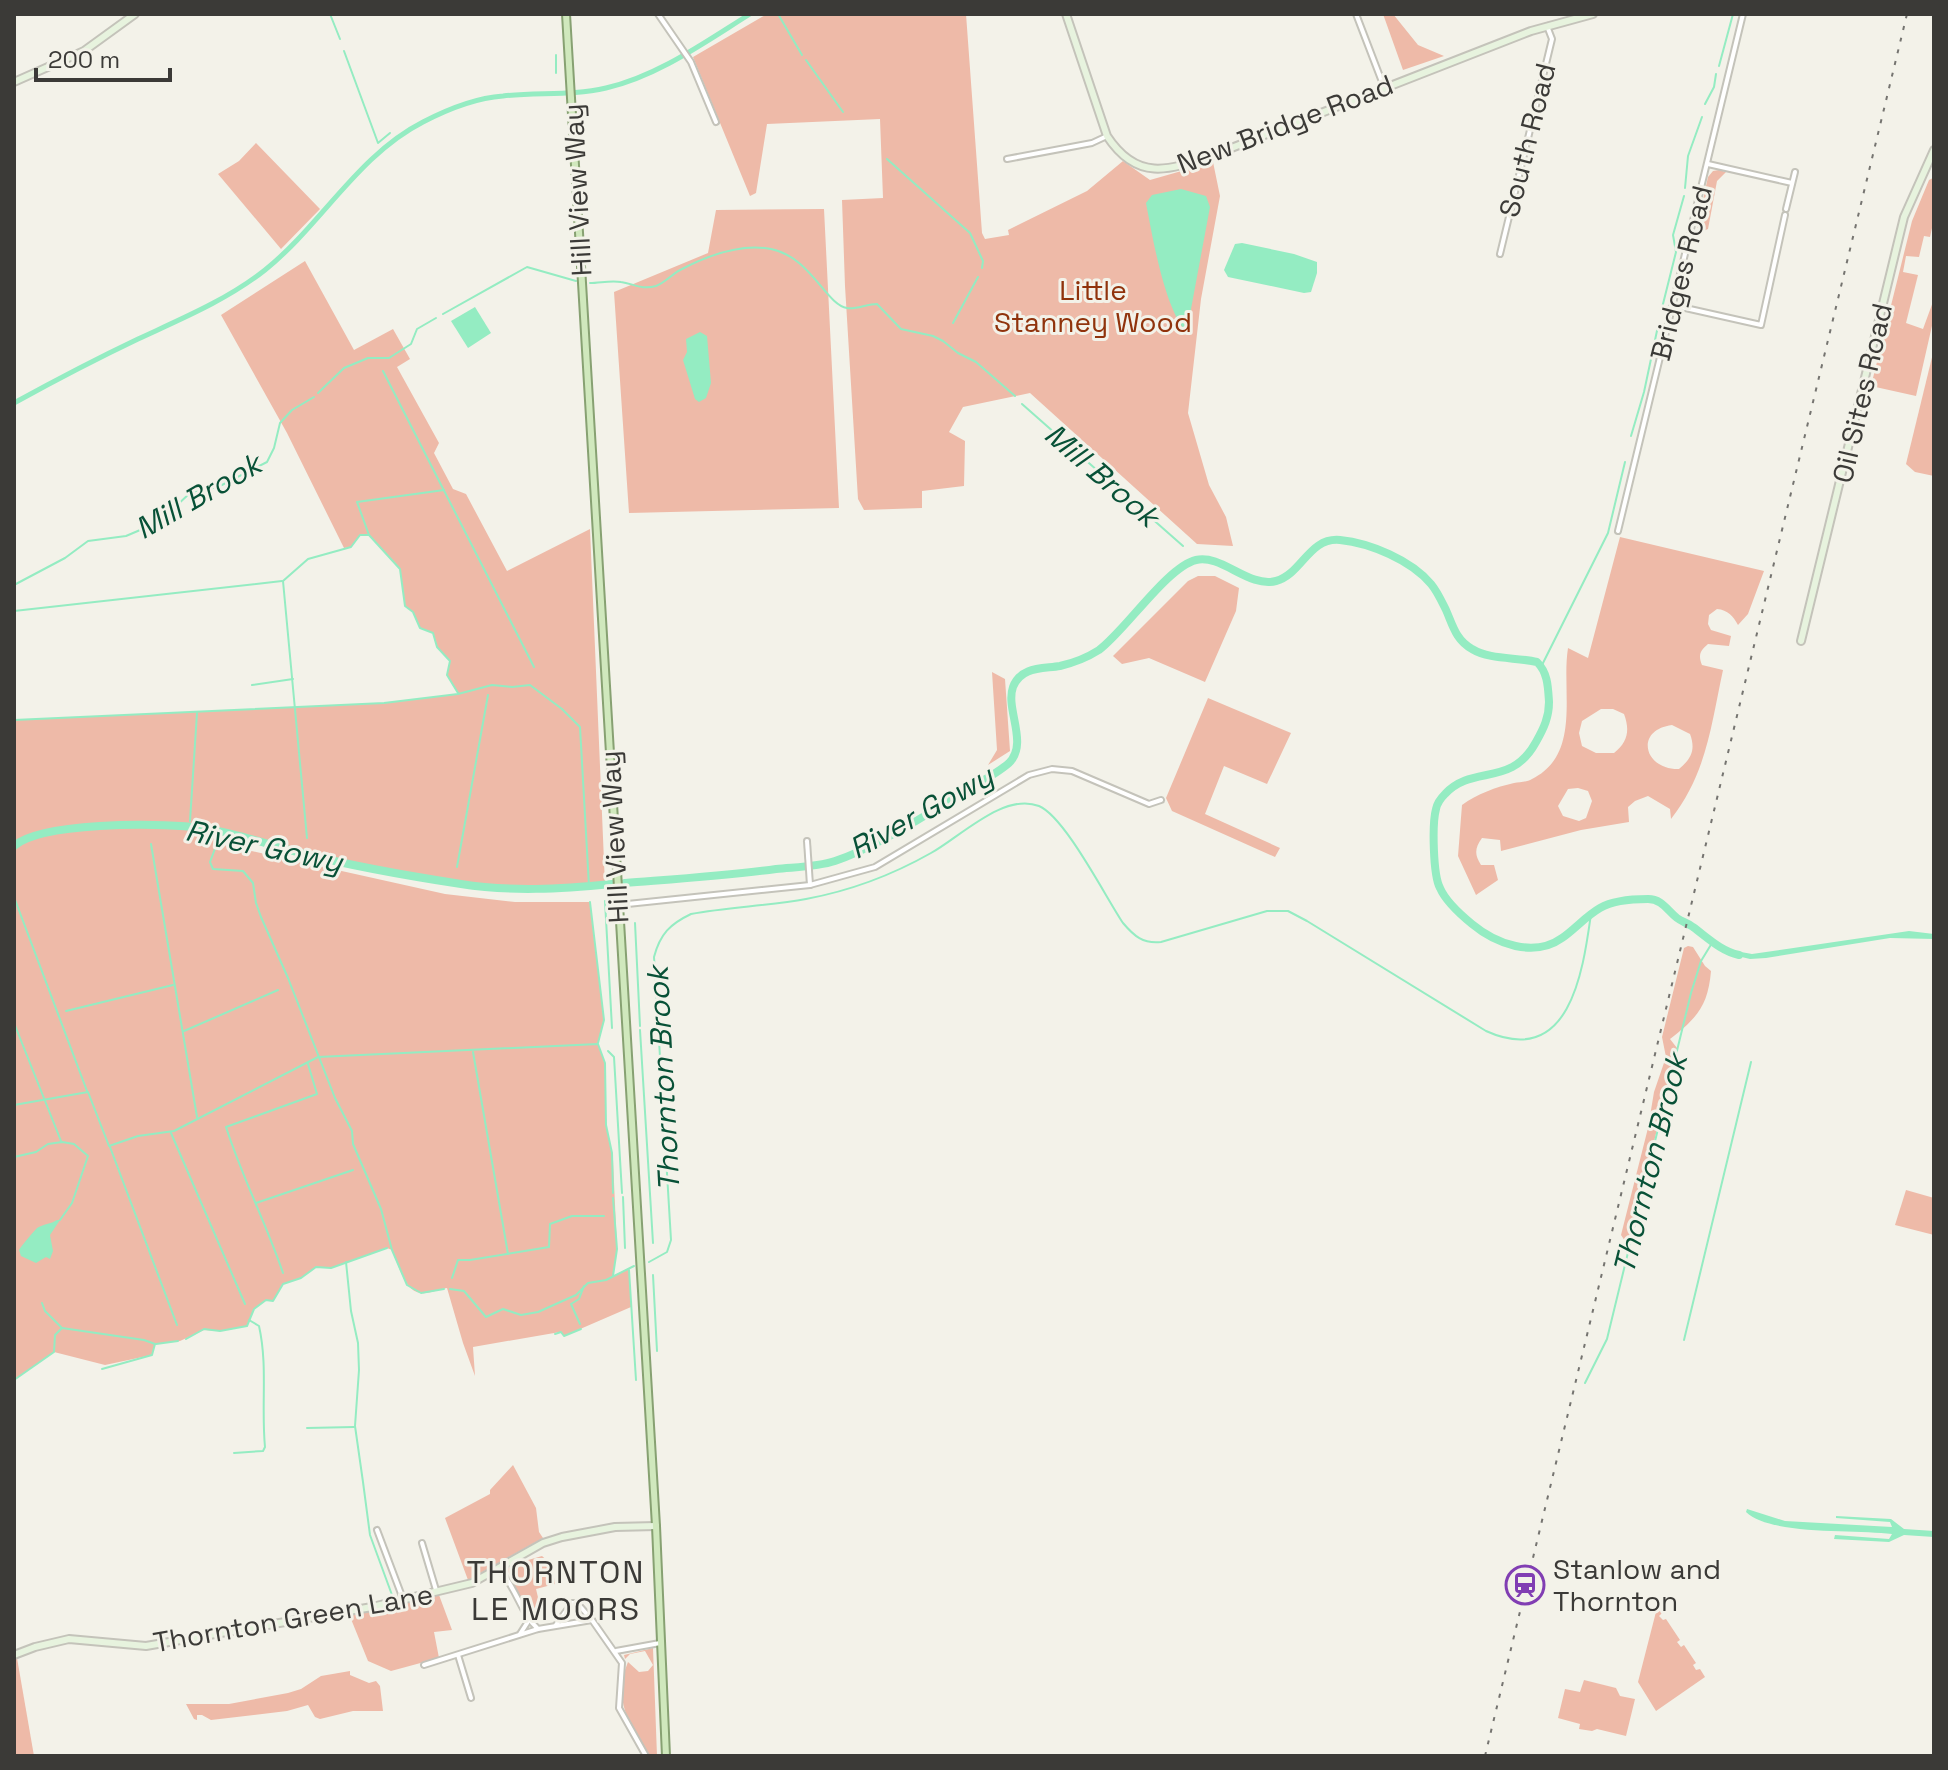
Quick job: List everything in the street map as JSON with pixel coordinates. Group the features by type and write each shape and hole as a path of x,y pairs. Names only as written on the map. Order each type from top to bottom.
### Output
{"main road":[{"name":"Hill View Way","path":"566,14 656,1526 666,1756"}],"street":[{"path":"14,82 84,51 135,14"},
{"path":"658,14 691,62 716,122"},
{"name":"New Bridge Road","path":"1066,14 1107,136 1115,149 1144,168 1170,169 1547,26"},
{"path":"1356,14 1384,87"},
{"name":"South Road","path":"1500,254 1552,39 1547,26 1593,14"},
{"name":"Bridges Road","path":"1618,531 1743,14"},
{"path":"1007,159 1092,143 1107,136"},
{"name":"Oil Sites Road","path":"1801,641 1904,217 1934,150"},
{"path":"1708,164 1792,183"},
{"path":"1672,305 1761,325 1795,172"},
{"path":"618,905 810,885 875,867 1001,791 1052,769 1072,771 1149,804 1161,800"},
{"path":"807,841 810,885"},
{"name":"Thornton Green Lane","path":"14,1655 69,1639 146,1646 169,1643 190,1636 403,1600 472,1583 532,1549 562,1537 603,1528 656,1526"},
{"path":"377,1530 403,1600"},
{"path":"422,1543 437,1593"},
{"path":"499,1569 506,1576 529,1620 538,1629"},
{"path":"556,1626 572,1603 577,1603 616,1651 622,1663 619,1708 646,1756"},
{"path":"520,1634 529,1620"},
{"path":"424,1665 538,1629 592,1620"},
{"path":"616,1651 661,1643"},
{"path":"458,1655 471,1698"}],"green space":[{"name":"Little Stanney Wood","path":"767,14 966,14 982,233 985,239 1009,235 1008,230 1087,191 1123,161 1150,180 1213,162 1220,196 1201,299 1188,413 1209,485 1226,517 1233,546 1197,544 1030,393 963,407 949,432 965,441 964,486 922,491 922,508 864,510 858,499 842,200 883,198 880,119 767,124 756,193 750,196 693,57"},
{"path":"1383,14 1393,14 1418,45 1444,56 1403,70"},
{"path":"256,143 320,209 281,249 218,174 239,161"},
{"path":"1719,170 1726,172 1717,181 1708,229 1701,232 1697,227 1708,177"},
{"path":"1933,178 1934,219 1930,237 1924,236 1919,257 1906,256 1903,272 1918,275 1906,323 1923,329 1934,299 1934,317 1916,396 1871,386 1912,221 1929,180"},
{"path":"824,209 839,508 629,513 614,292 708,253 716,210"},
{"path":"305,261 354,350 393,329 410,359 397,367 439,443 434,453 453,489 466,494 507,571 590,529 605,885 518,891 330,860 218,833 216,843 445,894 515,902 590,902 604,1020 598,1044 605,1063 606,1125 613,1160 617,1249 613,1276 629,1268 631,1307 564,1336 560,1332 473,1347 475,1376 447,1288 421,1293 410,1288 392,1250 387,1248 331,1268 316,1267 301,1278 283,1284 273,1301 266,1300 254,1309 247,1326 220,1331 204,1330 180,1341 155,1344 152,1355 105,1365 54,1352 14,1380 14,720 384,703 458,694 447,675 450,660 437,647 433,633 420,628 413,612 405,606 400,568 369,535 360,535 351,547 344,548 287,433 221,315"},
{"path":"1934,349 1934,476 1915,472 1906,464"},
{"path":"1620,537 1764,571 1748,614 1738,625 1724,611 1717,609 1709,615 1711,630 1731,636 1729,646 1708,644 1700,653 1702,665 1723,670 1700,766 1693,784 1671,819 1670,809 1648,796 1628,807 1629,822 1581,830 1501,851 1500,840 1482,838 1477,848 1477,858 1481,865 1494,865 1498,880 1476,895 1458,856 1462,805 1494,789 1530,780 1548,768 1564,738 1568,648 1588,658","holes":["1601,709 1613,709 1624,714 1626,720 1625,740 1614,753 1596,753 1582,746 1579,733 1582,721","1672,725 1690,734 1691,754 1679,769 1667,768 1651,757 1648,741 1660,728","1568,789 1588,791 1592,801 1586,818 1579,821 1563,816 1558,806"]},
{"path":"1198,576 1215,576 1239,588 1236,611 1205,682 1149,658 1122,664 1113,656 1188,581"},
{"path":"992,672 1005,679 1010,751 988,765 997,750"},
{"path":"1208,698 1291,733 1267,784 1224,766 1205,814 1280,848 1275,857 1172,811 1166,798"},
{"path":"1693,947 1711,971 1707,993 1700,1010 1670,1039 1677,1048 1633,1227 1629,1241 1625,1241 1621,1235 1654,1092 1666,1057 1662,1037 1684,948"},
{"path":"1906,1190 1934,1198 1934,1235 1895,1225"},
{"path":"513,1465 536,1508 539,1532 543,1538 468,1580 445,1518 490,1494 490,1490"},
{"path":"542,1556 552,1565 555,1584 536,1589 541,1610 532,1612 519,1596 507,1569"},
{"path":"439,1595 452,1630 434,1632 439,1658 391,1671 368,1661 351,1619 353,1613"},
{"path":"1657,1608 1662,1613 1659,1616 1666,1619 1680,1640 1677,1642 1681,1647 1684,1645 1696,1663 1693,1665 1696,1670 1700,1669 1705,1677 1656,1711 1638,1682"},
{"path":"653,1648 657,1756 648,1756 625,1711 622,1688 628,1662 639,1672 648,1671 653,1665 645,1651 630,1654 625,1659 624,1655"},
{"path":"17,1658 34,1756 14,1756 14,1659"},
{"path":"350,1671 350,1675 369,1683 376,1681 380,1686 383,1711 353,1711 320,1719 315,1717 308,1705 287,1711 211,1720 197,1715 197,1720 186,1704 229,1704 288,1693 321,1676"},
{"path":"1584,1680 1616,1688 1620,1696 1635,1699 1626,1736 1597,1729 1579,1729 1580,1724 1558,1718 1565,1689 1580,1692"}],"shaded area":[{"path":"1181,189 1206,196 1210,207 1191,309 1192,325 1188,333 1180,323 1166,291 1146,203 1152,195"},
{"path":"1242,243 1317,262 1311,292 1228,277 1224,270 1235,244"},
{"path":"475,307 491,333 468,348 451,321"},
{"path":"700,332 707,336 711,383 706,398 699,402 695,399 683,360 687,352 686,339"},
{"path":"1909,931 1934,934 1934,939 1890,938 1766,958 1750,959 1729,954 1730,950 1752,954"},
{"path":"60,1220 50,1235 53,1251 50,1259 46,1257 36,1263 21,1256 19,1250 37,1228"},
{"path":"1747,1509 1785,1521 1892,1527 1890,1522 1836,1516 1891,1519 1904,1529 1934,1531 1934,1537 1904,1535 1889,1542 1834,1539 1835,1535 1889,1539 1892,1534 1774,1525 1758,1520 1746,1512"}],"waterway":[{"path":"330,14 340,39"},
{"path":"14,403 203,308 250,281 304,233 359,171 400,136 423,122 482,99 580,92 625,83 681,57 750,14"},
{"path":"778,14 802,55"},
{"path":"1719,66 1733,14"},
{"path":"344,51 378,143 390,133"},
{"path":"556,55 556,73"},
{"path":"806,60 843,112"},
{"path":"1705,104 1714,87 1716,74"},
{"path":"1685,188 1688,156 1702,117"},
{"path":"887,159 970,233 983,261 982,268"},
{"path":"1662,308 1676,252 1673,235 1684,196"},
{"name":"Mill Brook","path":"590,283 617,281 651,287 714,255 737,249 771,249 797,261 839,305 850,308 877,304 901,329 943,341 976,362 1015,396"},
{"name":"Mill Brook","path":"443,314 527,267 576,281"},
{"path":"953,323 978,277"},
{"name":"Mill Brook","path":"318,393 344,368 368,358 389,358 411,344 417,329 436,318"},
{"path":"1631,436 1658,326"},
{"path":"383,371 534,667"},
{"name":"Mill Brook","path":"14,585 65,558 88,541 126,536 159,522 190,493 218,487 267,462 280,423 292,410 314,397"},
{"name":"Mill Brook","path":"1022,404 1183,546"},
{"path":"1541,667 1608,533 1625,462"},
{"path":"444,490 357,502 369,535 400,569 405,606 413,612 420,628 433,633 437,647 450,661 447,675 458,693"},
{"path":"307,838 283,581 308,559 351,547 360,535 369,535"},
{"name":"River Gowy","path":"625,883 813,866 865,849 1009,763 1017,746 1011,696 1021,675 1070,663 1099,650 1172,574 1185,565 1206,559 1255,580 1276,581 1293,571 1321,544 1340,540 1389,554 1413,567 1431,584 1453,627 1467,645 1479,653 1495,657 1537,662 1545,676 1549,702 1547,718 1526,756 1504,771 1456,785 1437,805 1434,837 1436,872 1443,893 1454,908 1492,937 1528,948 1551,944 1605,906 1629,900 1653,899 1720,947 1739,955"},
{"path":"14,611 282,581"},
{"path":"252,685 293,679"},
{"path":"14,720 384,703 458,694 492,685 530,685 580,727 589,886"},
{"path":"457,867 488,695"},
{"path":"190,821 197,713"},
{"name":"Thornton Brook","path":"649,1262 667,1252 671,1240 654,957 667,931 691,914 806,899 855,886 917,861 997,810 1026,803 1039,806 1061,825 1123,923 1139,938 1161,942 1267,911 1288,911 1486,1031 1514,1039 1537,1037 1554,1026 1567,1008 1583,962 1591,914"},
{"name":"River Gowy","path":"14,846 28,838 73,828 127,825 193,827 344,863 461,884 536,889 612,884"},
{"path":"151,844 197,1117"},
{"name":"Thornton Brook","path":"216,846 210,862 213,869 243,871 253,883 261,917 335,1098 352,1131 353,1144 381,1209 392,1250 407,1285 421,1293 444,1289"},
{"path":"14,897 87,1091"},
{"path":"605,901 612,1028"},
{"path":"590,902 604,1020 598,1043"},
{"path":"635,923 640,1026"},
{"name":"Thornton Brook","path":"1585,1383 1607,1339 1691,993 1701,961 1712,943"},
{"path":"66,1011 173,985"},
{"path":"184,1031 278,990"},
{"path":"14,1023 61,1141"},
{"path":"640,1030 653,1243"},
{"path":"14,1105 88,1092 109,1146 138,1136 174,1131 318,1057 598,1044 605,1063 606,1125 612,1153 613,1193"},
{"path":"608,1051 614,1057 622,1193"},
{"path":"473,1052 508,1254"},
{"path":"1684,1340 1751,1062"},
{"path":"283,1273 226,1127 317,1094 308,1064"},
{"path":"171,1133 245,1304"},
{"path":"14,1157 62,1142 74,1144 88,1156 72,1203 60,1220"},
{"path":"110,1147 177,1325"},
{"path":"256,1203 353,1170"},
{"path":"623,1197 625,1248"},
{"path":"613,1198 617,1249 613,1276"},
{"path":"452,1278 458,1260 549,1247 550,1224 572,1216 604,1216"},
{"path":"186,1339 204,1329 220,1331 247,1326 254,1309 266,1300 273,1301 283,1284 301,1278 316,1267 331,1268 387,1248"},
{"path":"346,1262 358,1343 355,1426 370,1535 392,1595"},
{"name":"Thornton Brook","path":"450,1289 464,1291 486,1317 503,1309 521,1315 538,1312 576,1295 588,1283 606,1280 634,1266"},
{"path":"629,1270 636,1380"},
{"path":"653,1275 657,1351"},
{"path":"580,1324 571,1304 579,1299 584,1286"},
{"path":"42,1303 45,1311 61,1327"},
{"path":"234,1453 263,1451 265,1447 262,1341 259,1326 249,1320"},
{"path":"14,1380 54,1352 55,1335 62,1328 155,1344 152,1355 102,1369"},
{"path":"555,1334 561,1332 564,1336 581,1329"},
{"path":"156,1344 178,1341"},
{"path":"307,1428 354,1427"}],"railway":[{"path":"1485,1756 1907,14"}],"place":[{"name":"Stanlow and Thornton","path":"1525,1585"}],"district":[{"name":"THORNTON LE MOORS","path":"556,1590"}]}
